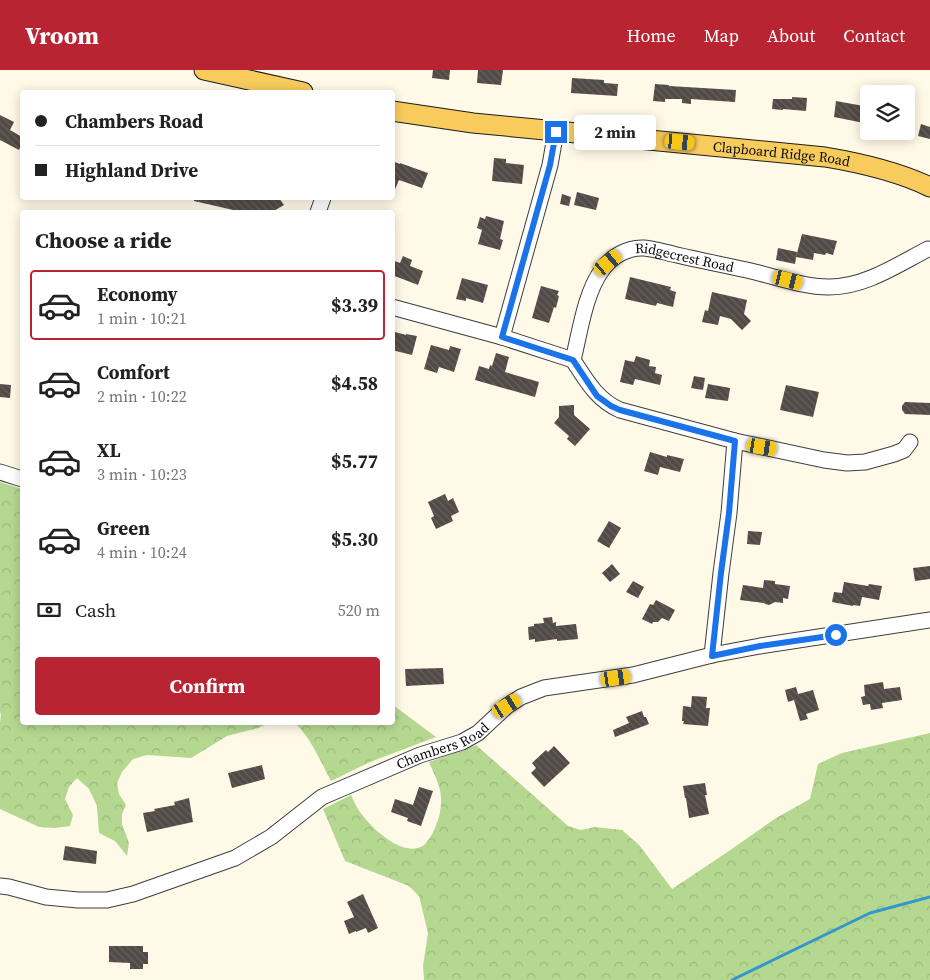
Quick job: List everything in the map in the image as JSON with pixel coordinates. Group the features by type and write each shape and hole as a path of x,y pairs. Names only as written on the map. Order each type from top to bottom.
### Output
{"main road":[{"path":"204,70 294,90"},
{"name":"Clapboard Ridge Road","path":"395,111 473,123 556,132 825,157 851,161 888,171 930,187"}],"street":[{"path":"502,337 550,165 556,132"},
{"name":"Ridgecrest Road","path":"573,360 587,301 595,281 601,270 616,256 625,251 643,248 744,269 803,284 828,287 854,284 868,280 928,250"},
{"path":"395,308 502,337 573,360 597,396 611,406 735,441 847,463 865,462 894,454 904,450 910,442"},
{"path":"712,656 729,513 735,441"},
{"path":"0,472 20,478"},
{"name":"Chambers Road","path":"0,886 46,897 78,900 107,900 133,894 235,858 271,837 322,797 420,754 462,742 478,733 507,706 521,697 544,688 633,675 760,646 930,620"}],"green space":[{"path":"0,482 20,488 20,725 265,725 227,736 191,758 147,755 133,759 122,772 117,783 119,794 126,805 122,814 122,824 129,843 127,856 115,841 99,833 97,806 89,789 77,778 69,787 65,799 73,815 70,826 55,828 39,827 0,809"},
{"path":"395,706 436,737 370,762 331,781 310,742 296,725 395,725"},
{"path":"930,733 930,980 424,980 423,966 428,933 419,896 409,886 345,861 323,809 351,795 363,816 387,839 406,848 416,848 424,845 434,830 441,806 438,784 429,762 476,745 568,826 581,830 595,827 622,830 640,846 672,889 776,818 810,799 818,764 842,753"}],"building":[{"path":"433,70 450,70 449,80 432,78"},
{"path":"478,70 503,70 501,85 477,83"},
{"path":"572,78 604,80 604,83 618,84 617,96 571,93"},
{"path":"655,84 736,90 735,102 691,99 691,104 682,103 682,99 665,99 665,102 653,101"},
{"path":"792,97 807,98 806,111 772,109 773,99 792,99"},
{"path":"836,101 860,105 860,122 834,117"},
{"path":"0,115 14,122 10,130 20,136 20,148 19,150 0,140"},
{"path":"921,124 930,127 930,139 918,136"},
{"path":"494,158 506,159 506,163 524,165 522,184 492,181"},
{"path":"395,162 428,173 422,188 399,180 395,189"},
{"path":"577,192 599,198 596,210 574,205"},
{"path":"562,194 571,197 569,206 560,204"},
{"path":"280,200 284,205 275,210 233,210 194,201"},
{"path":"486,216 504,221 500,239 503,240 500,250 478,244 482,230 477,228 480,217 485,219"},
{"path":"802,234 837,241 833,255 814,253 813,260 796,257"},
{"path":"778,248 797,252 795,264 776,260"},
{"path":"403,256 412,260 410,266 423,271 418,285 395,276 395,261 400,263"},
{"path":"630,277 671,287 670,290 676,292 673,307 657,303 656,306 625,299"},
{"path":"462,278 488,285 483,303 466,298 466,301 456,299"},
{"path":"541,286 559,291 556,308 554,307 549,323 532,318"},
{"path":"712,292 747,300 744,314 751,321 742,330 731,319 720,316 718,325 702,322 705,310 708,311"},
{"path":"395,332 417,336 412,355 395,351"},
{"path":"431,345 449,350 450,346 461,349 454,372 439,367 437,373 424,369"},
{"path":"496,353 509,357 505,372 539,382 535,397 475,380 479,366 489,369 490,365 492,366"},
{"path":"636,356 650,360 649,366 656,367 655,373 662,375 660,385 635,379 633,385 620,382 625,360 634,362"},
{"path":"694,376 705,378 703,390 691,388"},
{"path":"0,384 11,385 10,398 0,397"},
{"path":"708,384 730,388 728,401 705,398"},
{"path":"786,385 819,392 813,417 780,410"},
{"path":"905,402 930,403 930,415 905,414 902,406"},
{"path":"574,405 574,415 590,429 575,446 567,439 569,436 554,423 559,417 559,406"},
{"path":"650,452 684,459 680,472 660,467 658,475 644,471"},
{"path":"445,494 448,501 453,498 459,512 451,516 453,521 436,529 431,518 434,516 428,502"},
{"path":"609,521 621,528 609,548 597,541"},
{"path":"748,531 762,532 760,545 747,544"},
{"path":"612,564 620,574 610,582 602,573"},
{"path":"930,566 930,579 915,581 913,568"},
{"path":"764,580 790,586 788,599 783,598 783,603 775,602 769,605 740,600 743,585 763,588"},
{"path":"633,581 644,587 638,598 626,592"},
{"path":"844,582 882,586 879,600 862,597 860,606 832,602 834,592 842,593"},
{"path":"656,600 675,610 669,621 662,618 652,624 642,619 650,604 653,605"},
{"path":"552,617 553,623 556,622 556,626 576,624 578,639 535,642 535,639 529,640 528,627 544,623 543,618"},
{"path":"443,668 444,684 406,686 405,669"},
{"path":"883,682 884,689 900,687 902,700 882,703 883,708 871,710 870,704 863,705 861,697 865,696 864,685"},
{"path":"796,687 798,694 813,690 819,710 806,714 808,719 800,721 794,700 788,702 785,690"},
{"path":"692,696 707,697 706,708 710,708 708,726 683,724 683,706 691,707"},
{"path":"642,711 649,724 615,737 613,730 629,723 626,717"},
{"path":"554,746 570,763 544,787 531,773 536,768 532,763 546,750 548,752"},
{"path":"262,765 265,779 232,788 228,773"},
{"path":"705,783 707,795 705,795 709,814 689,818 683,786"},
{"path":"419,787 433,791 421,826 407,821 408,818 391,812 395,799 413,805"},
{"path":"189,798 193,822 147,832 143,813 175,805 174,802"},
{"path":"65,846 97,851 96,864 63,860"},
{"path":"363,894 378,928 368,933 366,928 349,934 344,921 354,917 347,902"},
{"path":"109,946 143,946 143,952 148,952 148,964 143,964 143,969 130,969 130,963 109,962"}],"waterway":[{"path":"732,980 870,913 930,897"}],"route":[{"path":"556,132 550,165 502,337 573,360 597,396 611,406 735,441 729,513 712,656 760,646 836,635"}]}
